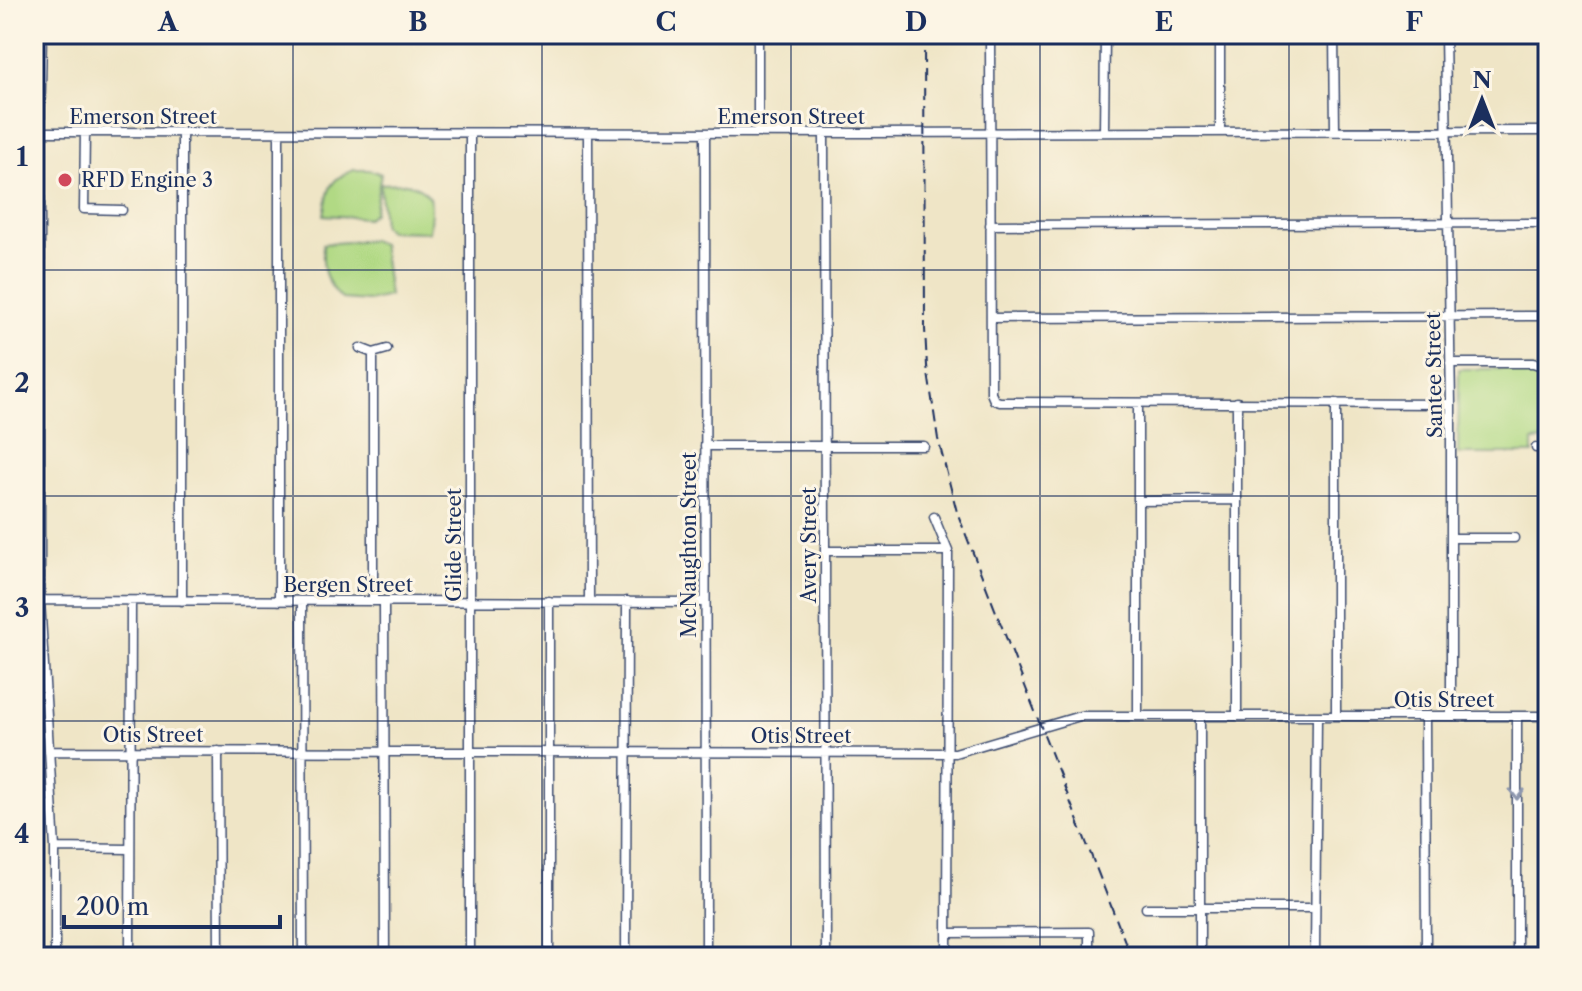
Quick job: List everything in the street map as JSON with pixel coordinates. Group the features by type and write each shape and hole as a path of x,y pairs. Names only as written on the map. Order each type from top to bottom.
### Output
{"street":[{"path":"42,34 37,132 40,600 55,848 55,957"},
{"path":"758,34 758,133"},
{"path":"990,34 993,399 1000,402 1451,404"},
{"path":"1104,132 1105,34"},
{"path":"1220,34 1220,132"},
{"path":"1334,34 1335,131"},
{"name":"Santee Street","path":"1445,34 1451,404 1451,716"},
{"name":"Emerson Street","path":"37,132 1548,131"},
{"path":"85,132 84,209 122,210"},
{"path":"182,133 182,601"},
{"path":"279,133 279,601"},
{"name":"Glide Street","path":"470,133 470,957"},
{"path":"588,133 589,601"},
{"name":"McNaughton Street","path":"705,133 706,957"},
{"name":"Avery Street","path":"824,133 826,957"},
{"path":"990,225 1548,223"},
{"path":"991,318 1548,316"},
{"path":"360,348 373,353 387,349"},
{"path":"373,353 373,601"},
{"path":"1450,363 1533,363 1548,368"},
{"path":"1237,402 1237,716"},
{"path":"1138,403 1138,715"},
{"path":"1336,403 1336,716"},
{"path":"705,446 924,446"},
{"path":"1536,448 1548,448"},
{"path":"1138,501 1236,500"},
{"path":"934,517 948,551 947,957"},
{"path":"1451,538 1514,538"},
{"path":"825,551 948,551"},
{"name":"Bergen Street","path":"40,600 705,602"},
{"path":"130,957 131,601"},
{"path":"302,601 303,957"},
{"path":"384,601 385,957"},
{"path":"549,601 549,957"},
{"path":"626,957 627,601"},
{"name":"Otis Street","path":"49,751 947,753 961,752 1073,716 1548,716"},
{"path":"1200,716 1200,957"},
{"path":"1315,957 1317,716"},
{"path":"1425,716 1426,957"},
{"path":"1517,716 1517,957"},
{"path":"218,751 219,957"},
{"path":"55,848 129,849"},
{"path":"1146,908 1315,908"},
{"path":"947,933 1089,932 1089,957"}],"green space":[{"path":"354,170 381,174 374,213 367,218 324,215 331,186"},
{"path":"406,183 423,190 430,200 429,232 389,231 383,226 380,184"},
{"path":"371,240 382,244 389,296 368,301 342,299 325,274 323,244"},
{"path":"1459,369 1530,369 1548,374 1548,440 1533,441 1533,454 1458,454"}],"railway":[{"path":"924,34 925,329 938,439 957,512 1131,957"}],"place":[{"name":"RFD Engine 3","path":"65,180"}]}
